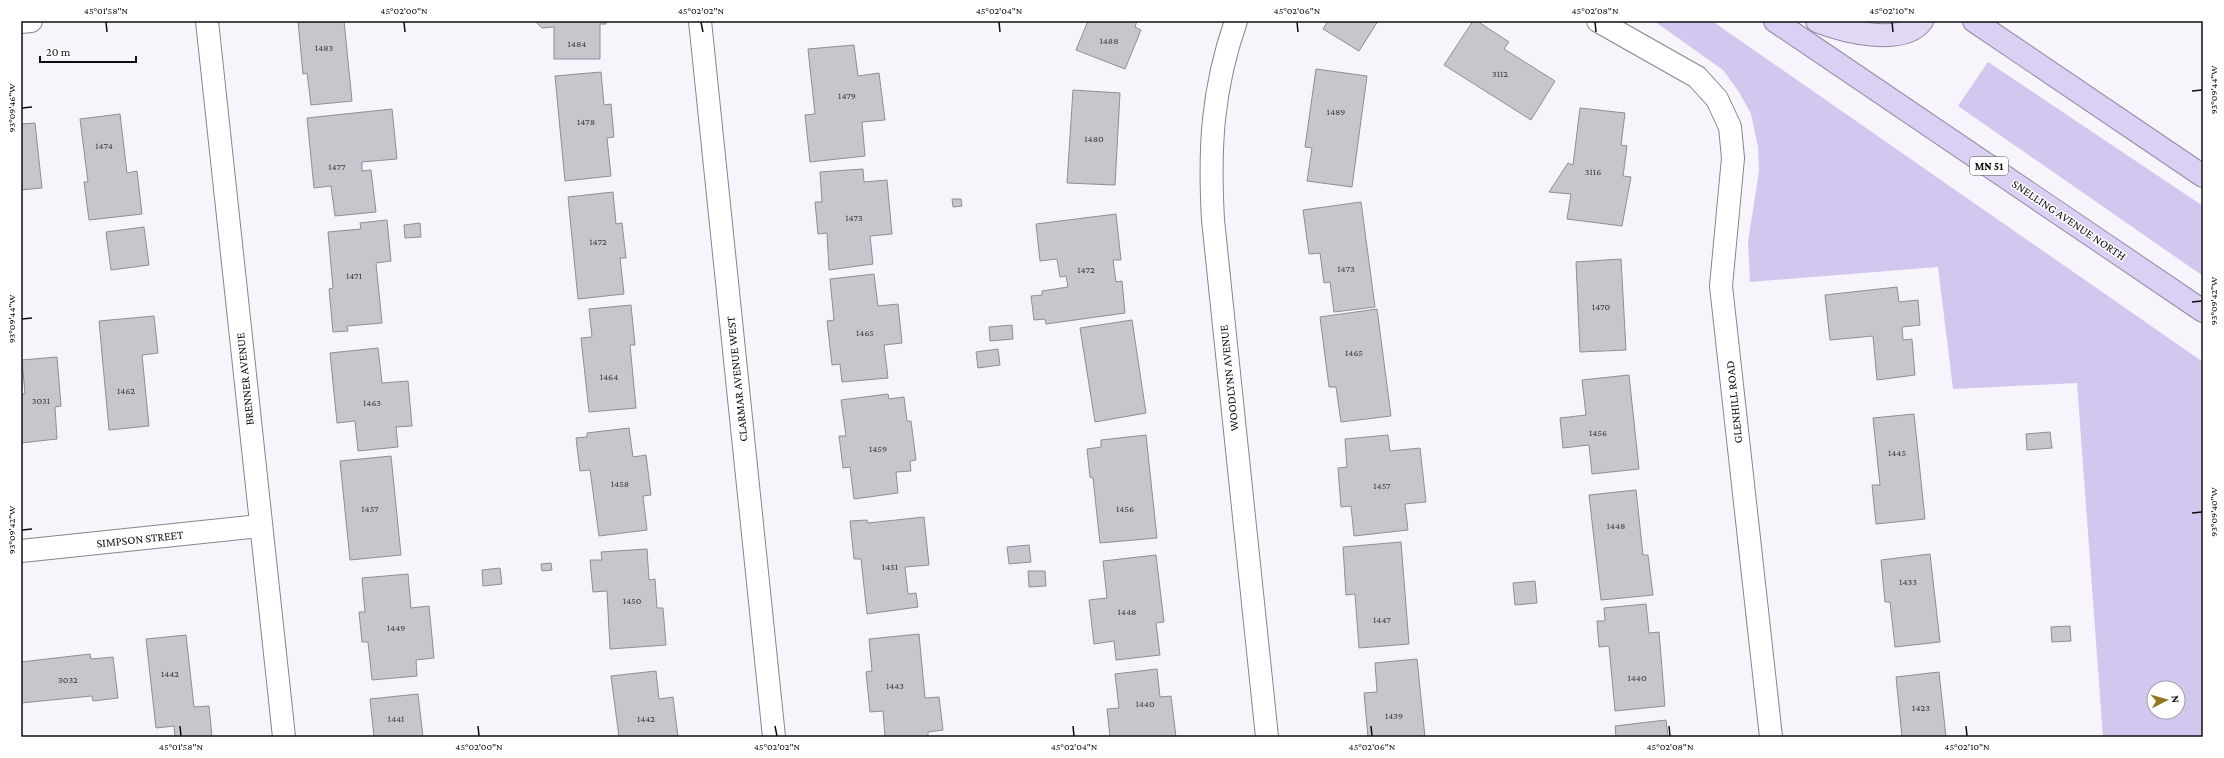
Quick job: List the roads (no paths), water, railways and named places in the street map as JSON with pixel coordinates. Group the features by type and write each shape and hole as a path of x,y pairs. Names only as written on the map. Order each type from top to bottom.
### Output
{"highway":[{"name":"SNELLING AVENUE NORTH","path":"1775,21 2203,311"},
{"path":"1817,21 1841,30 1894,36 1917,27 1922,21"},
{"path":"1974,21 2203,176"}],"street":[{"path":"21,22 31,21"},
{"name":"BRENNER AVENUE","path":"207,21 260,526 284,737"},
{"name":"CLARMAR AVENUE WEST","path":"700,21 774,737"},
{"name":"WOODLYNN AVENUE","path":"1236,21 1227,48 1214,105 1210,166 1214,228 1267,737"},
{"name":"GLENHILL ROAD","path":"1598,21 1697,77 1716,99 1730,127 1733,158 1721,286 1771,737"},
{"name":"SIMPSON STREET","path":"21,551 260,526"}]}
